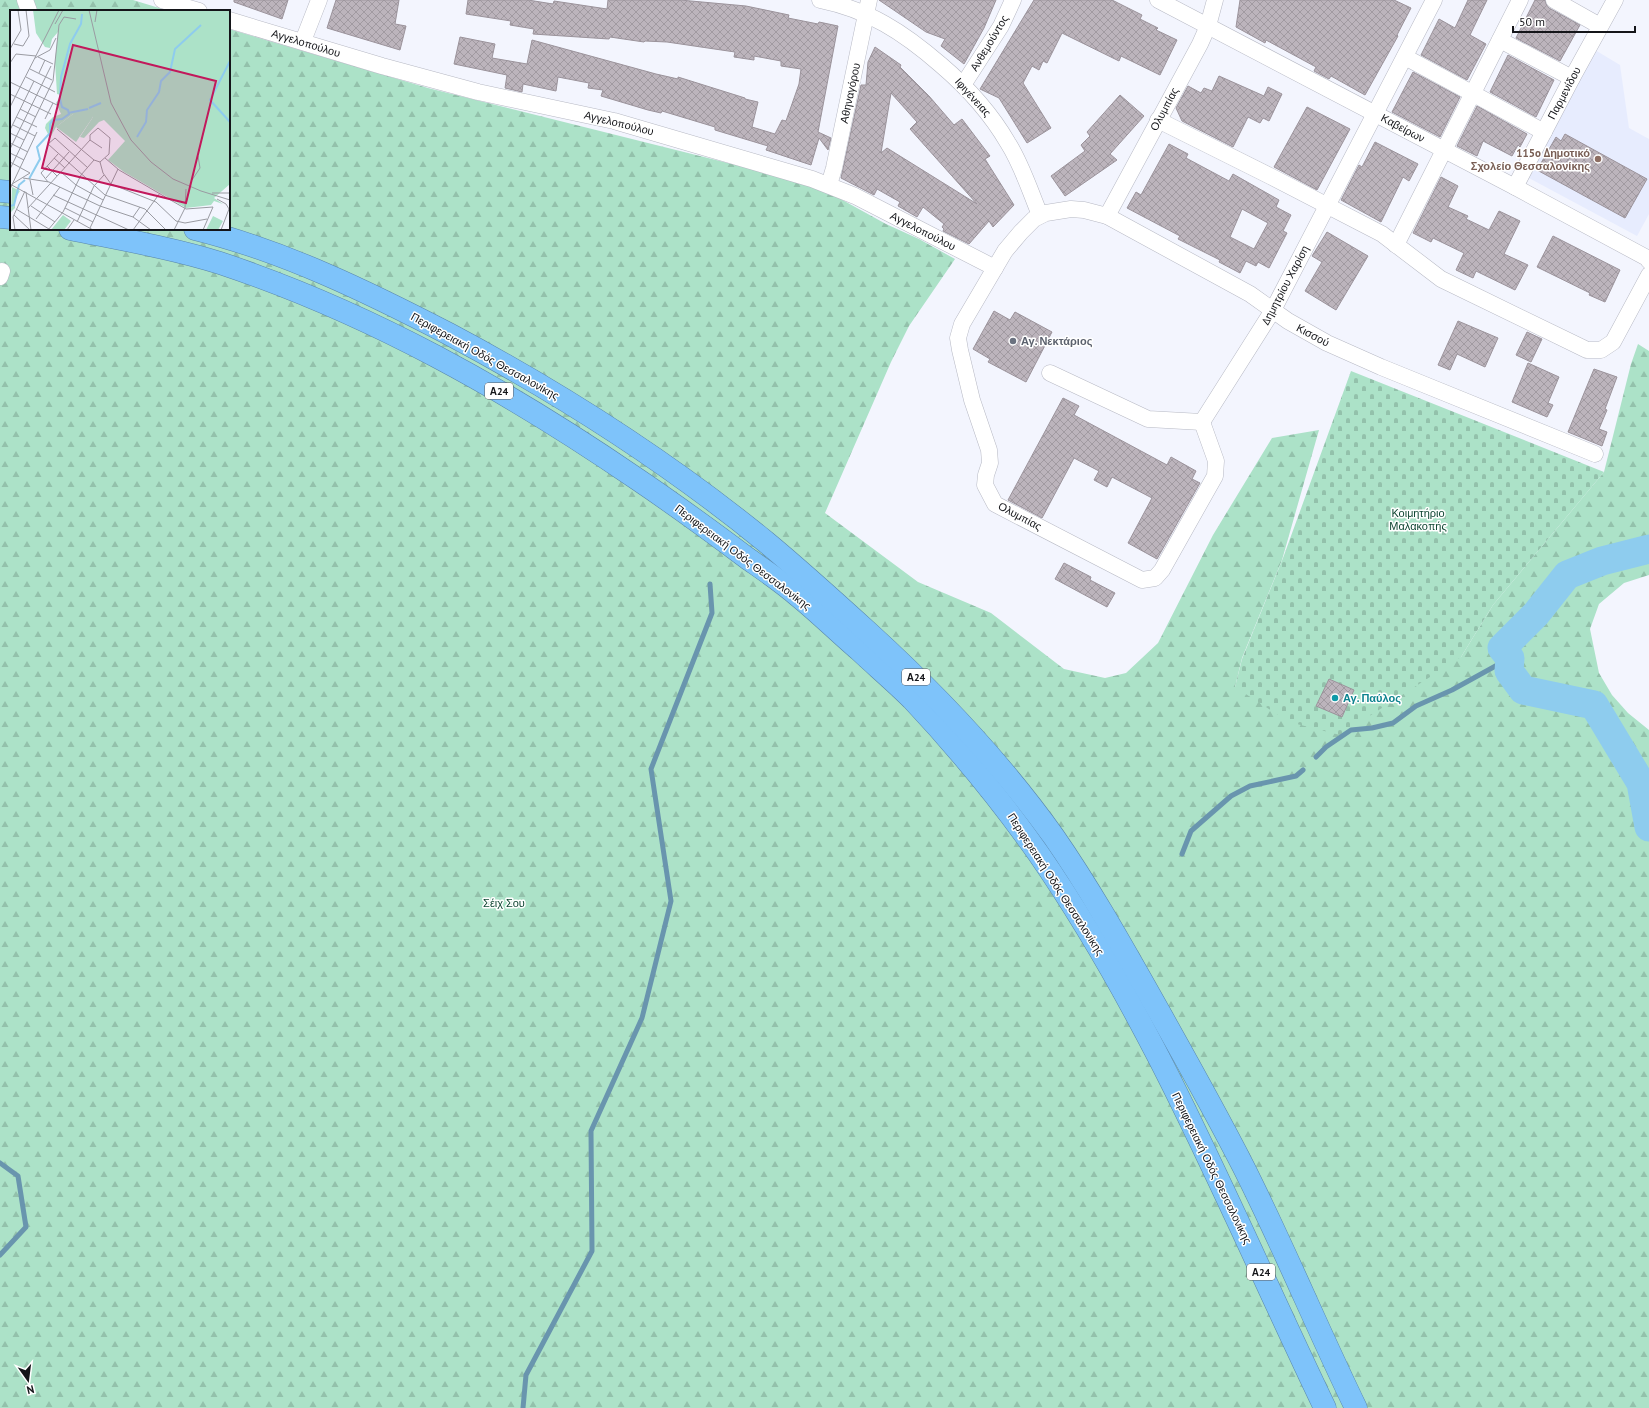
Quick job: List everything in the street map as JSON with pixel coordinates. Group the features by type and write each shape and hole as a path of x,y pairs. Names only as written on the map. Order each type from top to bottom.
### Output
{"highway":[{"path":"0,190 10,192"},
{"path":"0,217 10,218"},
{"name":"Περιφερειακή Οδός Θεσσαλονίκης","path":"75,230 131,241 216,262 305,294 404,339 484,382 585,444 695,519 795,593 909,696 970,763 1002,803 1040,857 1108,964 1130,1003 1200,1142 1324,1408"},
{"name":"Περιφερειακή Οδός Θεσσαλονίκης","path":"197,230 260,249 311,268 373,296 491,357 607,427 690,484 764,540 838,604 910,671 951,712 984,748 1045,825 1082,880 1130,961 1207,1097 1244,1168 1356,1408"}],"street":[{"path":"25,0 29,10"},
{"path":"162,0 196,10"},
{"path":"303,41 319,0"},
{"name":"Ιφιγένειας","path":"820,0 847,6 867,7 885,23 925,50 963,85 990,114 1009,143 1040,215"},
{"name":"Ανθεμούντος","path":"963,85 1001,26 1013,0"},
{"name":"Καβείρων","path":"1158,0 1515,187 1648,260"},
{"name":"Ολυμπίας","path":"1107,216 1208,26 1215,0"},
{"path":"1396,245 1472,92 1520,0"},
{"path":"1554,0 1600,26"},
{"name":"Παρμενίδου","path":"1515,187 1615,0"},
{"name":"Δημητρίου Χαρίση","path":"1202,422 1273,310 1374,113 1405,57 1432,1"},
{"name":"Αθηναγόρου","path":"829,185 834,168 867,7"},
{"name":"Αγγελοπούλου","path":"230,20 382,66 478,92 622,123 829,185 995,268"},
{"path":"1500,40 1572,78"},
{"path":"1405,57 1544,132"},
{"path":"1158,120 1382,234 1441,279 1587,350 1601,350 1613,342 1649,275"},
{"name":"Κισσού","path":"1040,215 1053,211 1072,209 1084,210 1107,216 1250,294 1301,330 1350,354 1595,454"},
{"name":"Ολυμπίας","path":"1040,215 1028,224 1012,242 962,324 958,338 972,400 991,458 985,484 995,504 1142,580 1155,578 1162,570 1214,476 1216,461 1202,422"},
{"path":"1050,372 1148,419 1202,422"}],"shaded area":[{"path":"1595,50 1620,65 1629,128 1649,139 1649,214 1637,236 1527,177"}],"green space":[{"name":"Σέιχ Σου","path":"0,0 133,0 166,10 10,10 10,230 230,230 230,29 428,88 752,169 817,188 837,197 886,224 919,239 955,259 909,326 891,362 825,513 918,582 991,613 1064,669 1105,678 1126,673 1158,643 1213,535 1272,438 1319,430 1282,560 1242,658 1235,687 1461,657 1493,605 1604,472 1631,364 1638,344 1649,351 1649,575 1624,583 1599,604 1590,629 1599,673 1612,695 1628,713 1649,730 1649,825 1644,840 1649,839 1649,1408 0,1408"},
{"name":"Κοιμητήριο Μαλακοπής","path":"1351,371 1604,472 1493,605 1461,657 1340,735 1289,722 1235,687 1242,659 1283,558"}],"building":[{"path":"234,0 288,0 282,19 234,2"},
{"path":"336,0 399,0 395,24 406,26 400,50 327,28"},
{"path":"468,0 528,0 553,4 554,1 607,9 608,0 680,0 746,6 789,15 788,18 838,26 818,132 831,138 828,150 819,138 811,165 766,150 768,146 715,130 715,127 662,111 661,113 648,110 601,96 603,90 588,88 589,83 558,77 556,91 523,84 522,92 505,88 507,75 454,64 460,37 495,44 492,58 527,64 532,40 656,74 678,79 678,77 758,102 752,127 775,134 782,120 786,121 799,84 801,69 781,66 781,61 754,56 754,60 734,57 735,52 667,42 644,42 610,37 609,39 533,34 534,29 510,25 511,21 466,14"},
{"path":"879,0 996,0 984,28 964,64 941,46 945,39 926,32"},
{"path":"1034,0 1112,0 1142,15 1140,19 1158,28 1156,30 1177,40 1160,75 1121,56 1119,61 1062,33 1047,63 1043,61 1039,70 1032,66 1023,83 1051,128 1027,143 999,98 980,89"},
{"path":"1240,0 1394,0 1411,8 1397,35 1398,36 1365,95 1331,76 1329,79 1314,71 1316,67 1266,40 1265,43 1236,27"},
{"path":"1468,0 1487,0 1470,35 1486,44 1467,80 1421,55 1439,19 1455,28"},
{"path":"1535,0 1545,0 1549,8 1580,25 1560,61 1516,38"},
{"path":"875,47 901,65 900,67 929,96 954,125 962,119 990,156 985,159 1014,205 993,227 989,221 969,244 943,231 944,229 942,227 944,224 923,207 917,217 898,206 900,202 877,189 874,195 841,178 861,85 866,85 868,62","holes":["891,93 917,122 910,129 977,204 887,148 881,153"]},
{"path":"1508,55 1554,80 1536,117 1490,92"},
{"path":"1413,72 1460,97 1440,137 1392,112"},
{"path":"1219,76 1264,96 1268,87 1282,94 1269,121 1263,118 1260,123 1248,117 1233,147 1182,121 1176,108 1188,86 1201,93 1204,88 1212,91"},
{"path":"1120,95 1144,116 1110,154 1117,160 1065,196 1051,176 1085,151 1081,145 1090,136 1087,132"},
{"path":"1477,106 1527,134 1520,147 1518,145 1512,156 1483,141 1477,156 1457,146"},
{"path":"1307,107 1350,129 1317,190 1274,167"},
{"path":"1565,134 1647,179 1625,218 1537,170 1556,137 1561,141"},
{"path":"1375,142 1418,164 1409,181 1403,177 1381,222 1341,200 1359,165 1362,167"},
{"path":"1169,144 1188,154 1186,158 1229,181 1233,174 1279,200 1276,207 1291,215 1283,231 1287,233 1269,268 1258,262 1256,266 1246,261 1240,273 1219,262 1220,260 1178,239 1180,236 1127,208 1136,192 1141,195","holes":["1242,209 1268,223 1254,249 1230,237"]},
{"path":"1441,177 1458,186 1448,207 1468,216 1466,219 1489,230 1499,211 1520,221 1504,254 1528,265 1515,290 1476,271 1473,278 1456,270 1464,253 1433,238 1431,242 1413,233"},
{"path":"1327,232 1368,256 1336,310 1305,291 1322,262 1312,256"},
{"path":"1553,236 1620,270 1605,302 1537,267"},
{"name":"Αγ. Νεκτάριος","path":"994,311 1010,320 1015,312 1052,332 1026,382 988,362 990,359 973,349"},
{"path":"1458,321 1498,338 1485,367 1457,354 1450,370 1438,365"},
{"path":"1527,332 1542,339 1531,362 1516,355"},
{"path":"1528,363 1559,377 1548,403 1553,405 1547,417 1512,402"},
{"path":"1594,369 1617,377 1605,409 1607,410 1599,429 1607,432 1602,446 1568,432"},
{"path":"1063,398 1079,406 1074,415 1167,465 1171,457 1196,471 1192,479 1200,483 1157,559 1128,543 1152,498 1112,477 1107,487 1094,480 1099,471 1074,458 1042,518 1008,500"},
{"path":"1064,563 1091,577 1090,580 1115,593 1107,607 1055,579"},
{"name":"Αγ. Παύλος","path":"1329,679 1354,690 1342,717 1316,706"}],"waterway":[{"path":"1649,549 1602,561 1567,575 1536,614 1502,648 1510,658 1509,671 1523,690 1594,705 1641,783 1649,827"},
{"path":"523,1408 526,1375 592,1251 591,1131 642,1018 671,901 651,769 712,613 710,584"},
{"path":"1316,757 1326,747 1351,730 1372,728 1393,723 1416,706 1452,690 1510,658"},
{"path":"1182,854 1191,831 1231,796 1250,786 1296,776 1303,770"},
{"path":"0,1163 18,1176 26,1227 0,1255"}],"place":[{"name":"115o Δημοτικό Σχολείο Θεσσαλονίκης","path":"1598,159"},
{"name":"Αγ. Νεκτάριος","path":"1013,341"},
{"name":"Αγ. Παύλος","path":"1335,698"}]}
